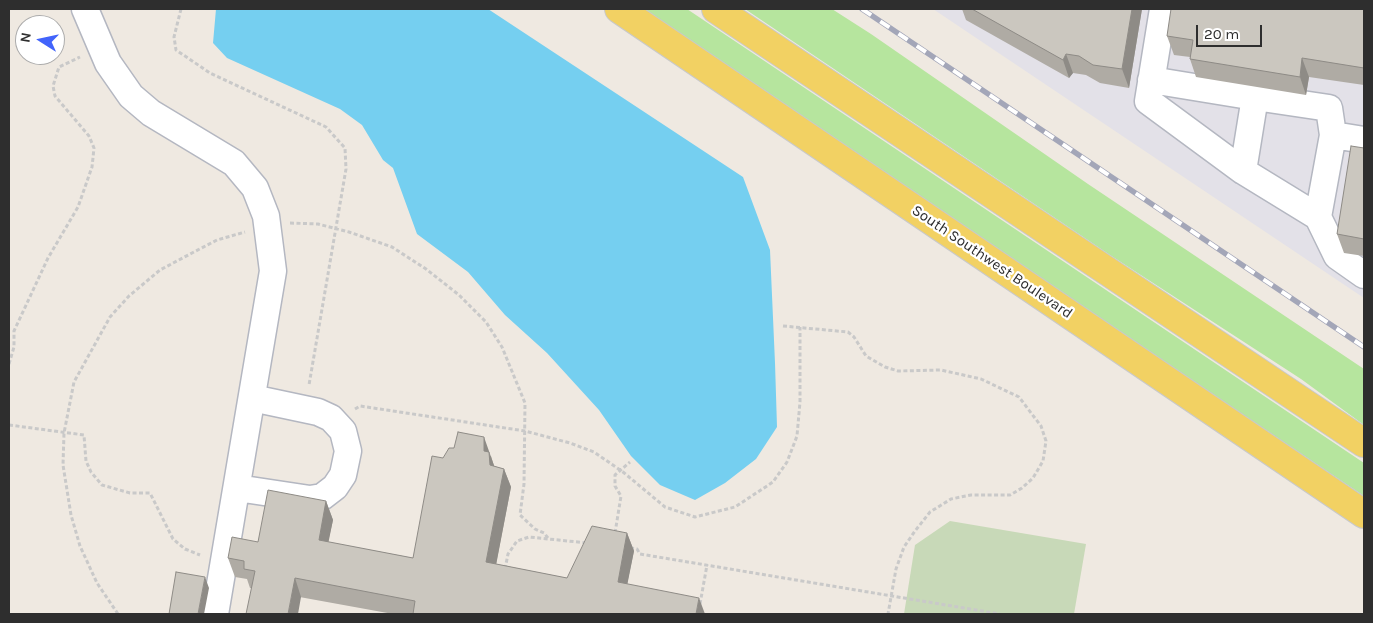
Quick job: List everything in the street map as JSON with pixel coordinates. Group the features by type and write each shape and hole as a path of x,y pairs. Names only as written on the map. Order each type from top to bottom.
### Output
{"main road":[{"name":"South Southwest Boulevard","path":"619,9 1364,514"},
{"path":"716,9 1364,443"}],"lane":[{"path":"85,9 108,63 131,96 151,112 234,163 255,188 266,216 273,272 215,614"},
{"path":"1163,9 1148,101 1244,171 1318,217 1336,256 1364,275"},
{"path":"1151,80 1329,108 1333,135 1318,217"},
{"path":"1244,171 1255,97"},
{"path":"1333,135 1364,140"},
{"path":"237,488 310,499 322,496 335,486 343,475 348,451 343,432 331,418 318,412 252,398"}],"path":[{"path":"181,9 174,37 176,50 210,73 326,127 345,148 346,169 308,393"},
{"path":"9,364 14,347 14,331 48,258 78,207 92,167 94,148 89,136 55,96 53,86 55,76 59,67 100,45"},
{"path":"118,614 97,583 80,546 66,489 63,464 64,433 74,382 110,317 129,296 160,270 217,240 280,222 318,224 336,228 392,247 426,269 459,295 486,322 502,347 525,403 524,484 520,516 548,538"},
{"path":"783,326 848,332 854,337 866,356 885,367 898,371 941,370 981,379 1019,397 1034,414 1046,441 1043,461 1033,478 1022,488 1010,494 971,495 951,499 930,512 904,548 896,569 888,614"},
{"path":"348,413 360,406 525,431 570,442 594,452 620,470 665,507 695,517 735,507 773,482 787,462 797,436 800,402 800,327"},
{"path":"9,425 84,435 86,462 90,472 102,485 130,493 150,493 173,539 185,549 200,554 204,561"},
{"path":"614,538 621,496 615,486 615,475 630,462"},
{"path":"504,574 508,554 517,541 529,537 593,543"},
{"path":"628,548 637,549 640,554 1000,614"},
{"path":"700,606 707,565"}],"shaded area":[{"path":"933,9 1364,9 1364,298"}],"green space":[{"path":"638,9 687,9 1364,463 1364,496"},
{"path":"745,9 832,9 871,34 1088,184 1364,369 1364,425 1301,379 1110,255"},
{"path":"950,521 1086,544 1074,614 904,614 915,545"}],"water":[{"path":"216,9 488,9 743,177 770,250 777,427 756,459 725,483 695,500 660,485 631,456 599,410 547,353 505,315 468,272 417,234 393,168 383,160 362,125 340,109 227,58 213,43"}],"building":[{"path":"972,9 1132,9 1122,69 1093,65 1079,56 1066,54 1063,60"},
{"path":"1171,9 1364,9 1364,68 1302,58 1300,77 1190,59 1193,40 1167,36"},
{"path":"1351,146 1364,148 1364,239 1337,234"},
{"path":"458,432 484,437 484,451 489,452 490,465 504,469 486,562 567,578 592,526 627,533 618,582 699,598 696,614 413,614 415,601 295,578 288,614 246,614 255,571 244,569 244,561 228,558 232,537 258,542 268,490 326,501 319,540 413,558 432,456 443,458 449,448 454,448"},
{"path":"176,572 205,577 198,614 169,614"}],"railway":[{"path":"862,9 1364,347"}]}
